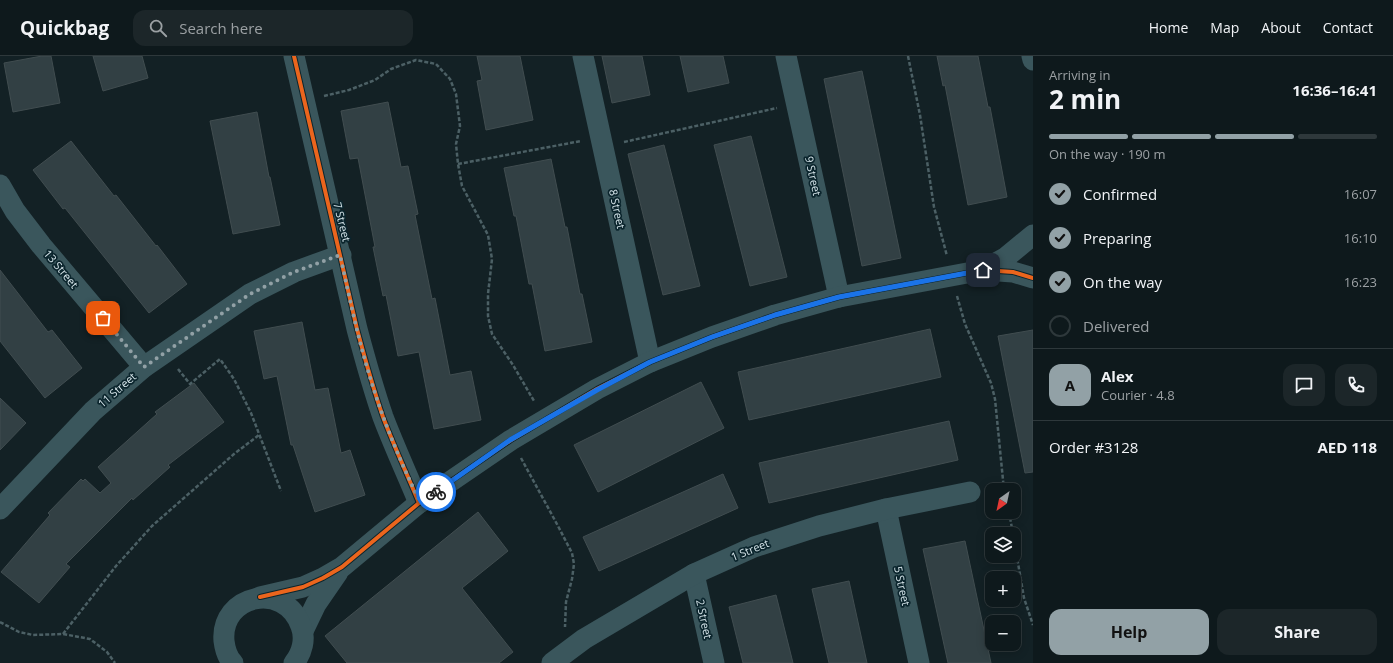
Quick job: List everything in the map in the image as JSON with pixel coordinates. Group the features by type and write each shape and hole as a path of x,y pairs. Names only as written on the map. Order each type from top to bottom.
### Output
{"street":[{"name":"7 Street","path":"294,56 357,329 369,373 383,417 400,460 420,502"},
{"name":"8 Street","path":"583,56 650,362"},
{"name":"9 Street","path":"786,56 839,297"},
{"path":"1032,56 1033,60"},
{"name":"13 Street","path":"0,185 15,211 41,245 144,367"},
{"path":"983,270 1005,258 1033,235"},
{"path":"1033,235 1030,248 1030,260 1033,266"},
{"name":"11 Street","path":"0,508 93,411 144,367 250,294 294,272 340,255"},
{"path":"225,658 223,631 230,615 243,603 260,597 303,587 342,567 420,502 510,440 597,390 650,362 712,337 775,315 839,297 983,270 1013,272 1033,278"},
{"name":"1 Street","path":"552,663 584,639 694,574 754,547 819,526 886,509 970,492"},
{"name":"5 Street","path":"886,509 919,663"},
{"path":"303,631 316,604 342,567"},
{"name":"2 Street","path":"694,574 714,663"},
{"path":"260,597 275,599 288,606 298,617 303,631 303,644 297,661"}],"path":[{"path":"318,98 349,90 375,80 391,69 416,60 436,64 450,78 456,94 460,126 456,144 462,186 488,235 492,259 488,294 488,316 492,334 513,365 545,419"},
{"path":"458,164 603,142 797,104"},
{"path":"166,352 190,384 220,359 234,378 251,413 281,491"},
{"path":"63,634 116,566 152,526 234,454 259,435"},
{"path":"510,440 572,553 574,564 566,602 565,630"},
{"path":"1018,563 1024,598 1033,625"},
{"path":"0,622 18,632 33,635 63,634 90,640 107,652 115,663"}],"building":[{"path":"42,56 51,56 60,103 13,112 4,63"},
{"path":"93,56 142,56 148,78 103,91"},
{"path":"477,56 520,56 533,120 486,130 477,81 482,80"},
{"path":"602,56 642,56 650,95 612,103"},
{"path":"680,56 723,56 729,83 688,92"},
{"path":"937,56 978,56 988,107 990,107 1007,197 968,205 945,85 943,86"},
{"path":"862,71 901,258 862,266 824,79"},
{"path":"388,102 401,167 408,166 418,214 415,215 432,299 435,298 450,375 471,371 481,420 434,429 419,352 398,356 386,295 383,296 373,247 375,247 358,158 350,159 341,111"},
{"path":"257,112 269,177 280,225 233,234 210,121"},
{"path":"751,136 787,277 750,286 714,145"},
{"path":"71,141 114,196 116,195 156,246 157,245 187,284 149,313 65,208 63,209 33,170"},
{"path":"664,145 700,286 663,295 628,154"},
{"path":"551,159 565,227 567,227 580,294 582,294 592,342 545,351 532,284 529,284 516,216 514,216 504,168"},
{"path":"0,270 48,332 52,330 82,368 45,398 0,341"},
{"path":"302,322 315,390 328,388 341,453 350,450 365,495 315,512 293,445 291,445 277,376 264,379 254,331"},
{"path":"930,329 941,377 749,420 738,372"},
{"path":"1033,330 1033,472 1025,473 998,336"},
{"path":"701,382 724,428 598,492 574,445"},
{"path":"194,383 224,422 168,465 170,467 133,500 132,498 66,564 70,567 39,603 1,572 50,515 48,513 81,479 83,481 85,479 100,493 111,483 98,467 157,414 155,412"},
{"path":"0,398 26,423 0,450"},
{"path":"949,421 958,460 769,503 759,463"},
{"path":"723,474 738,508 599,571 583,537"},
{"path":"478,512 508,551 462,588 513,652 499,663 347,663 325,636"},
{"path":"965,541 985,635 985,651 988,651 991,663 948,663 923,549"},
{"path":"849,581 867,663 829,663 812,589"},
{"path":"776,595 793,663 743,663 729,607"}],"cycle path":[{"path":"294,56 357,329 366,362 383,417 419,503"},
{"path":"260,597 303,587 342,567 419,503 511,440 597,389 650,362 712,337 775,315 839,297 983,270 1013,272 1033,278"}],"way so far":[{"path":"103,318 144,367 250,294 294,272 340,255 369,373 383,417 400,460 420,502 436,492"}],"route":[{"path":"436,492 510,440 597,390 650,362 712,337 775,315 839,297 983,270"}]}
